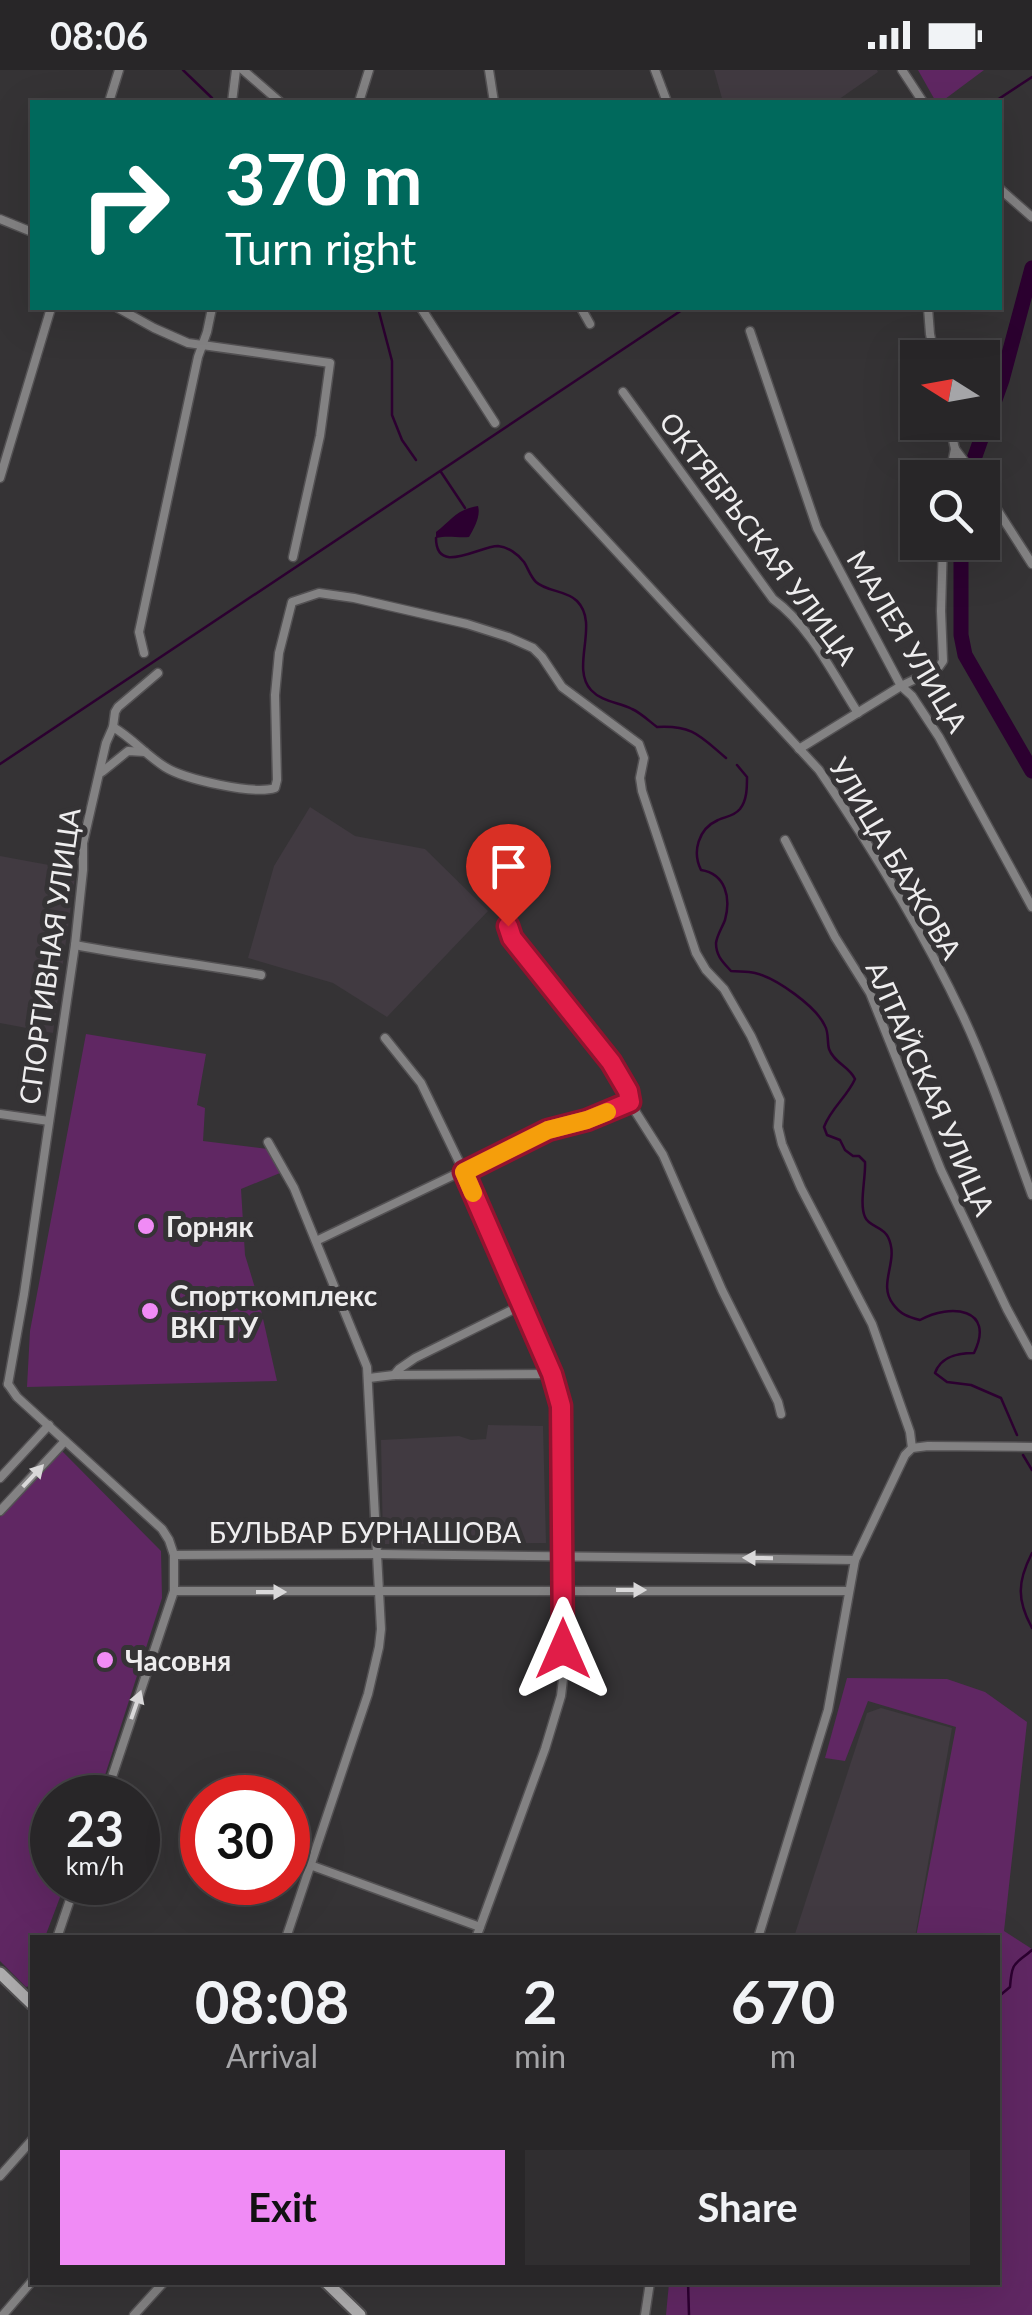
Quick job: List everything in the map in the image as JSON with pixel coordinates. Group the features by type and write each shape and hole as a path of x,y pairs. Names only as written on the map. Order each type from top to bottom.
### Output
{"street":[{"path":"111,100 119,70"},
{"path":"232,100 240,70 278,100"},
{"path":"360,100 369,70"},
{"path":"489,70 494,100"},
{"path":"655,70 666,100"},
{"path":"902,70 922,100"},
{"path":"1002,191 1032,217"},
{"path":"0,218 30,231"},
{"path":"0,478 50,310"},
{"path":"122,310 188,342 330,363 320,436 294,557"},
{"path":"144,654 140,632 211,310"},
{"path":"422,310 495,422"},
{"path":"582,310 590,324"},
{"path":"928,310 932,340"},
{"name":"МАЛЕЯ УЛИЦА","path":"750,331 816,528 901,686 939,737 1032,907"},
{"name":"ОКТЯБРЬСКАЯ УЛИЦА","path":"623,392 772,598 788,610 807,634 858,713"},
{"path":"952,440 952,460"},
{"path":"954,449 962,460"},
{"name":"УЛИЦА БАЖОВА","path":"529,458 819,770 918,931 963,1016 1032,1196"},
{"path":"1000,514 1032,564"},
{"path":"800,749 901,686 938,668 943,661 942,560"},
{"path":"114,726 167,768 184,776 255,790 275,788 279,652 292,602 319,593 436,616 533,648 562,687 639,744 644,758 642,791 696,953 724,989 751,1036 780,1100 778,1127 782,1144 878,1338 912,1448"},
{"name":"СПОРТИВНАЯ УЛИЦА","path":"4,1383 24,1294 75,945 84,843 115,712 158,673"},
{"path":"100,775 128,752 145,752"},
{"name":"АЛТАЙСКАЯ УЛИЦА","path":"785,840 834,937 870,993 941,1170 1032,1355"},
{"path":"508,926 512,938 611,1062 628,1091 630,1102 663,1155 781,1414"},
{"path":"75,945 262,974"},
{"path":"385,1038 420,1083 464,1172 552,1374 561,1406 561,1696 477,1935"},
{"path":"316,1241 548,1130 587,1120 630,1102"},
{"path":"0,1114 49,1121"},
{"path":"268,1142 294,1188 369,1378 382,1629 372,1678 310,1865 480,1927"},
{"path":"394,1375 415,1358 522,1304"},
{"path":"369,1378 552,1374"},
{"path":"4,1383 162,1529 174,1555 174,1592 112,1775"},
{"path":"0,1478 49,1425"},
{"path":"0,1511 66,1440"},
{"path":"759,1935 828,1710 855,1560 905,1455 912,1448 928,1446 1032,1448"},
{"name":"БУЛЬВАР БУРНАШОВА","path":"174,1555 855,1560"},
{"path":"174,1592 848,1591"},
{"path":"58,1935 68,1905"},
{"path":"287,1935 297,1905"},
{"path":"0,1974 30,1999"},
{"path":"0,2176 30,2142"},
{"path":"3,2315 30,2283"},
{"path":"134,2315 161,2285"},
{"path":"335,2285 355,2313"},
{"path":"644,2315 649,2285"}],"shaded area":[{"path":"714,70 878,72 838,100 722,100"},
{"path":"918,70 984,70 944,100 935,100"},
{"path":"478,506 478,518 469,537 436,538 436,532 454,516"},
{"path":"310,807 355,836 425,849 488,911 387,1017 333,983 248,958 274,866"},
{"path":"0,856 76,870 53,1033 0,1023"},
{"name":"Горняк","path":"86,1034 206,1054 197,1105 205,1108 203,1141 268,1149 280,1173 241,1189 245,1255 277,1381 27,1387 30,1331"},
{"path":"488,1425 543,1426 546,1543 383,1544 381,1440 459,1436 486,1439"},
{"path":"62,1451 161,1551 162,1598 105,1775 30,1775 30,1905 57,1905 46,1935 30,1935 30,1986 26,1987 0,1961 0,1517"},
{"path":"847,1678 947,1679 985,1692 1027,1722 1004,1931 1032,1949 1032,2315 666,2315 669,2285 1000,2285 1000,1935 916,1935 956,1727 868,1701 845,1761 825,1758"},
{"path":"881,1708 952,1728 915,1935 795,1935 867,1713"}],"waterway":[{"path":"183,70 212,100"},
{"path":"997,100 1032,77"},
{"path":"974,459 1002,380 1032,268"},
{"path":"379,310 392,361 392,415 416,460"},
{"path":"0,764 682,310"},
{"path":"441,472 465,508"},
{"path":"436,538 438,549 451,557 490,547 505,548 524,562 536,582 573,597 586,621 583,670 591,690 635,711 657,727 679,728 695,734 726,758"},
{"path":"961,560 961,635 965,655 1032,771"},
{"path":"737,765 747,777 742,805 735,814 711,824 701,835 697,849 701,870 716,876 727,896 725,920 716,943 719,955 731,971 755,973 784,987 820,1018 831,1054 855,1079 824,1127 827,1135 840,1140 845,1150 865,1162 865,1217 886,1233 891,1246 889,1296 901,1313 920,1320 956,1311 974,1318 979,1326 974,1353 951,1357 935,1373 947,1382 971,1385 1001,1398 1017,1435"},
{"path":"1023,1455 1032,1470"},
{"path":"1032,1553 1021,1591 1032,1628"},
{"path":"1000,1995 1010,1987 1015,1964 1032,1950"},
{"path":"688,2285 689,2315"}],"slow traffic":[{"path":"473,1193 464,1172 548,1130 607,1112"}],"place":[{"name":"Горняк","path":"146,1226"},
{"name":"Спорткомплекс ВКГТУ","path":"150,1311"},
{"name":"Часовня","path":"105,1660"}],"route":[{"path":"508,926 512,938 611,1062 630,1102 587,1120 548,1130 464,1172 552,1374 561,1406 563,1649"}]}
